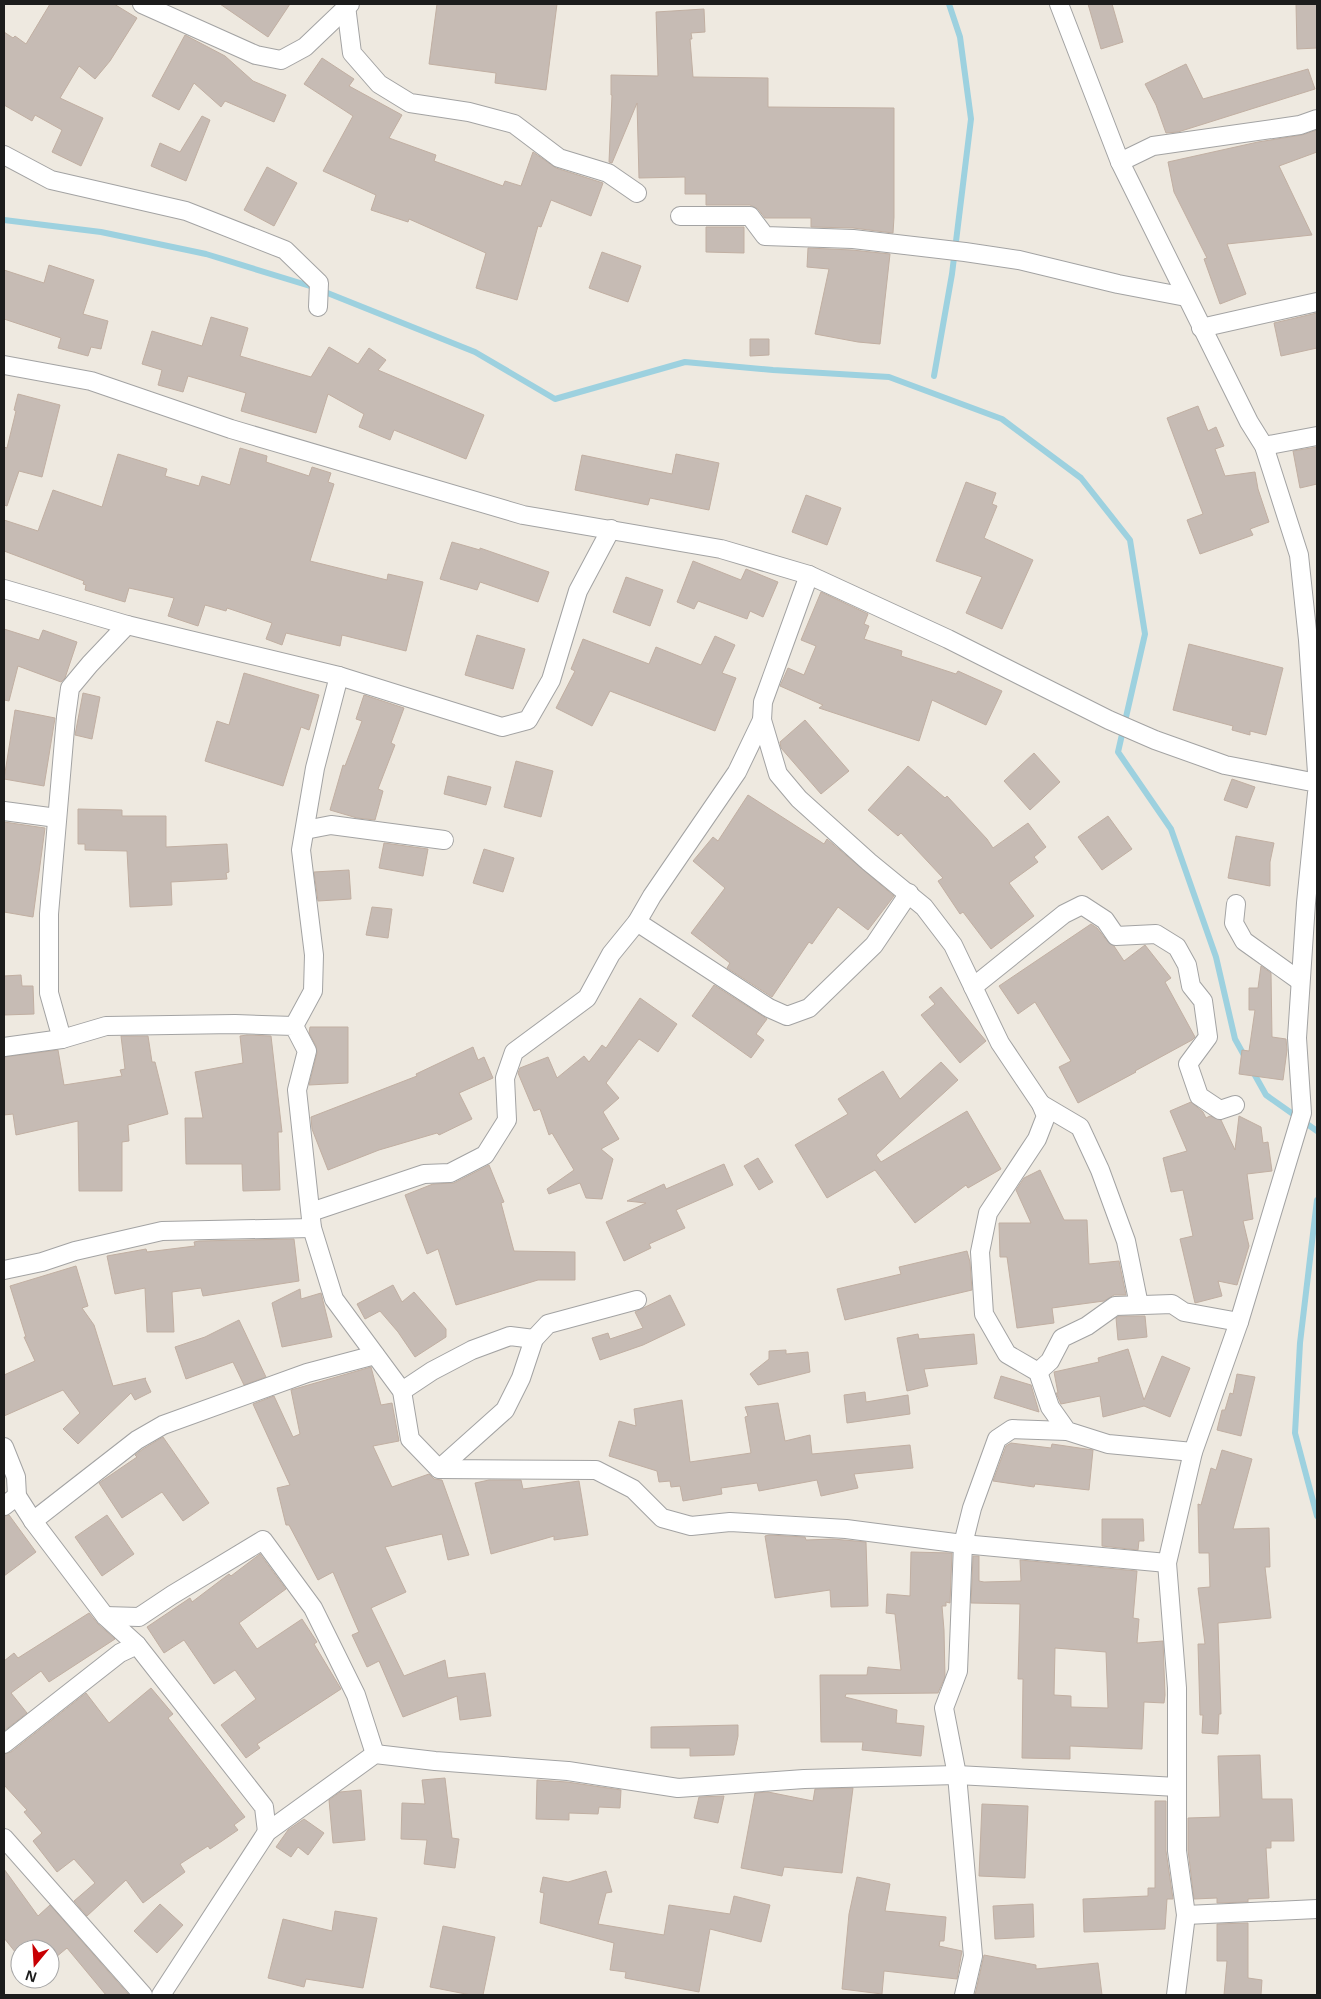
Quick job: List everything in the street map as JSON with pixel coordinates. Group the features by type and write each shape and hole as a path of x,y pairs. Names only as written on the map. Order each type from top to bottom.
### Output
{"street":[{"path":"142,4 256,55 281,60 305,47 348,5"},
{"path":"1059,4 1120,162 1201,328 1249,422 1264,446 1299,555 1308,640 1317,772"},
{"path":"348,5 352,53 379,84 410,103 469,112 514,124 559,158 608,173 637,193"},
{"path":"1120,162 1153,146 1300,125 1317,120"},
{"path":"4,155 51,180 186,211 285,250 319,283 318,307"},
{"path":"680,216 750,216 765,236 853,239 965,252 1019,260 1118,284 1186,297"},
{"path":"1201,328 1317,302"},
{"path":"4,365 91,381 231,429 523,515 721,549 809,575 1033,680 1063,698 1156,740 1225,765 1317,783"},
{"path":"1264,446 1317,436"},
{"path":"4,589 127,625 339,676 502,726 528,720 551,680 578,591 611,529"},
{"path":"809,575 763,702 762,720 778,774 799,799 924,907 953,945 1000,1043 1041,1104 1046,1116 1037,1139 988,1213 980,1252 984,1314 1007,1354 1038,1372 1050,1407 1067,1431"},
{"path":"62,1039 48,993 49,914 70,688 127,625"},
{"path":"294,1026 313,991 314,954 301,850 316,768 339,676"},
{"path":"4,1270 162,1231 312,1220 424,1174 450,1173 485,1155 507,1120 505,1078 514,1052 587,998 611,954 637,922 652,896 737,772 762,720"},
{"path":"1176,1995 1186,1916 1177,1851 1177,1688 1167,1563 1193,1452 1240,1322 1302,1114 1297,1038 1300,981 1311,904 1317,793"},
{"path":"4,811 57,818"},
{"path":"305,830 331,824 444,840"},
{"path":"637,922 769,1008 787,1016 810,1008 874,945 909,894"},
{"path":"1236,904 1234,923 1244,941 1300,981"},
{"path":"973,987 1064,914 1082,905 1105,920 1116,936 1156,934 1177,947 1187,965 1191,986 1203,1001 1208,1037 1188,1064 1199,1096 1220,1110 1234,1105"},
{"path":"4,1047 62,1039 106,1026 235,1024 294,1026"},
{"path":"294,1026 306,1051 297,1090 312,1220 334,1299 402,1390 410,1439 439,1469 596,1470 633,1489 662,1518 691,1526 730,1522 846,1529 963,1544 1167,1563"},
{"path":"1041,1104 1080,1127 1100,1170 1126,1241 1139,1305"},
{"path":"439,1469 505,1410 521,1378 534,1339 548,1324 637,1300"},
{"path":"1038,1372 1050,1361 1062,1338 1087,1326 1115,1306 1172,1304 1184,1312 1240,1322"},
{"path":"402,1390 432,1371 472,1350 510,1336 534,1339"},
{"path":"33,1521 137,1440 163,1425 307,1374 375,1355"},
{"path":"964,1995 973,1956 957,1775 944,1708 958,1671 963,1544 972,1508 997,1439 1012,1429 1067,1431 1108,1444 1193,1452"},
{"path":"4,1447 16,1477 10,1501 33,1521 105,1616 137,1645 264,1807 267,1832"},
{"path":"105,1616 139,1617 264,1540 313,1608 356,1695 375,1754"},
{"path":"4,1744 120,1653 137,1645"},
{"path":"162,1995 267,1832 375,1754 435,1761 568,1771 678,1788 804,1779 957,1775 1177,1786"},
{"path":"4,1838 143,1995"},
{"path":"1186,1916 1317,1909"}],"building":[{"path":"50,4 114,4 137,18 110,61 95,79 79,66 60,98 103,118 81,166 52,152 62,130 35,115 32,121 4,105 4,32 13,38 15,36 26,44"},
{"path":"220,4 290,4 268,37"},
{"path":"437,4 557,4 546,90 495,83 496,73 429,64"},
{"path":"1088,4 1112,4 1123,42 1101,49"},
{"path":"1296,4 1317,4 1317,48 1297,49"},
{"path":"704,9 705,32 691,33 692,39 690,39 693,77 768,78 768,107 894,108 893,233 853,228 811,227 811,218 765,218 758,209 750,205 706,205 706,194 685,194 685,177 639,178 637,103 612,163 609,162 611,75 658,76 656,12"},
{"path":"185,35 225,56 253,81 286,95 274,122 225,101 221,107 194,83 179,110 152,96"},
{"path":"322,58 354,79 349,86 402,115 389,138 436,155 434,161 503,186 505,181 521,186 533,152 556,168 603,183 591,216 551,200 541,227 538,226 517,300 476,288 486,253 409,219 408,222 371,210 376,195 323,171 353,116 304,84"},
{"path":"1186,64 1203,99 1308,69 1315,89 1178,132 1166,133 1156,105 1145,84"},
{"path":"202,116 210,120 186,181 151,166 160,143 180,152"},
{"path":"1317,130 1317,152 1279,166 1312,235 1227,244 1246,294 1220,304 1204,259 1207,258 1174,192 1168,162 1258,142 1302,135"},
{"path":"267,167 297,183 274,226 244,210"},
{"path":"706,227 744,227 744,253 706,252"},
{"path":"808,248 890,254 880,344 815,334 829,269 807,267"},
{"path":"602,252 641,266 628,302 589,288"},
{"path":"49,265 94,280 83,314 108,321 101,349 91,347 88,356 58,348 61,338 4,319 4,270 44,283"},
{"path":"1317,313 1317,348 1281,356 1274,323"},
{"path":"211,317 248,328 240,356 311,377 329,347 358,364 369,348 386,360 378,370 484,415 466,459 394,430 390,440 359,427 364,414 328,394 316,433 241,411 246,393 188,376 183,392 158,385 162,370 142,364 152,331 202,346"},
{"path":"750,339 769,339 769,355 750,356"},
{"path":"18,394 60,405 42,477 19,471 7,506 4,505 4,447 7,448"},
{"path":"1198,406 1208,431 1216,427 1224,446 1215,449 1225,476 1255,472 1258,489 1269,522 1250,529 1253,535 1200,554 1187,520 1203,514 1167,418"},
{"path":"1317,447 1317,484 1300,488 1293,451"},
{"path":"240,448 267,456 266,462 309,476 312,467 331,473 328,482 334,484 310,561 387,580 388,574 423,582 406,651 342,635 340,646 286,633 282,645 266,639 272,623 227,608 226,611 205,605 198,626 168,616 174,598 129,588 125,602 85,590 86,585 83,584 84,581 4,551 4,520 38,531 53,490 102,507 118,454 167,469 165,476 199,486 202,476 230,485"},
{"path":"676,454 719,463 709,510 650,498 648,505 575,490 582,455 672,474"},
{"path":"966,482 996,493 992,504 997,506 984,538 1033,560 1002,629 966,613 982,577 936,561"},
{"path":"806,495 841,508 827,545 792,532"},
{"path":"452,542 480,550 480,548 549,572 538,602 480,582 477,590 440,579"},
{"path":"693,561 741,580 746,569 778,582 763,617 750,611 747,619 698,601 694,609 677,602"},
{"path":"626,577 663,590 650,626 613,612"},
{"path":"821,592 868,614 864,624 869,626 864,639 902,651 901,656 956,674 958,671 1002,691 986,725 932,700 919,741 819,708 823,705 780,686 788,668 804,675 816,646 801,640"},
{"path":"4,629 39,640 43,630 77,642 65,678 61,682 18,666 9,701 4,700"},
{"path":"477,635 525,649 513,689 465,675"},
{"path":"715,636 735,645 722,673 736,678 715,731 610,691 592,726 556,708 575,671 571,669 583,639 649,664 656,647 701,665"},
{"path":"1189,644 1283,668 1266,735 1250,731 1250,735 1232,730 1233,726 1173,710"},
{"path":"244,673 319,695 309,730 301,727 283,786 205,761 217,721 229,725"},
{"path":"83,693 100,697 92,739 75,735"},
{"path":"364,695 404,708 391,743 395,745 378,789 383,791 375,820 357,818 330,810 343,765 345,766 362,721 356,719"},
{"path":"15,710 55,718 44,786 4,779"},
{"path":"805,720 849,771 821,794 781,748 780,742"},
{"path":"1034,753 1060,782 1030,810 1004,781"},
{"path":"516,761 553,771 541,817 504,807"},
{"path":"908,766 945,798 947,796 993,848 1028,823 1046,847 1034,857 1038,862 1009,883 1034,916 991,949 963,912 960,914 938,881 943,878 901,833 898,836 868,810"},
{"path":"448,776 491,787 486,805 444,794"},
{"path":"1232,779 1255,787 1247,808 1224,800"},
{"path":"748,795 824,844 827,839 894,896 868,930 838,907 812,944 809,942 772,997 727,968 730,963 691,933 725,888 693,861 713,837 718,841"},
{"path":"78,809 122,810 122,816 166,816 166,847 227,844 229,872 226,873 227,879 171,882 172,905 130,907 127,851 85,850 85,844 78,844"},
{"path":"1108,816 1132,849 1102,870 1078,837"},
{"path":"4,822 45,828 33,917 4,912"},
{"path":"1236,836 1274,843 1270,862 1270,886 1228,878"},
{"path":"384,843 428,849 423,876 379,868"},
{"path":"484,849 514,858 503,892 473,883"},
{"path":"349,870 351,899 318,901 314,872"},
{"path":"372,907 392,909 388,938 366,935"},
{"path":"1091,924 1114,946 1124,961 1145,945 1171,978 1165,982 1195,1037 1078,1103 1059,1067 1071,1061 1035,1002 1018,1014 999,986"},
{"path":"1261,966 1271,973 1272,1037 1286,1039 1287,1050 1283,1080 1239,1074 1242,1050 1249,1051 1255,1010 1249,1010 1249,988 1258,988"},
{"path":"21,975 22,986 33,986 34,1014 4,1015 4,976"},
{"path":"714,985 767,1019 756,1034 764,1040 751,1058 692,1016"},
{"path":"941,987 986,1041 960,1063 921,1015 935,1004 929,997"},
{"path":"640,998 677,1024 658,1052 639,1039 606,1083 619,1098 603,1112 619,1139 601,1149 613,1159 602,1199 586,1198 580,1183 549,1194 547,1189 574,1170 552,1133 549,1135 540,1109 534,1111 518,1073 520,1068 548,1057 557,1078 584,1056 589,1062 602,1045 606,1048"},
{"path":"310,1027 348,1027 348,1083 309,1085 317,1053 316,1046 309,1033"},
{"path":"121,1036 148,1036 152,1062 155,1062 168,1114 128,1125 129,1141 122,1142 122,1191 79,1191 78,1121 16,1135 13,1114 4,1115 4,1057 58,1050 64,1085 122,1076 120,1070 125,1069"},
{"path":"240,1036 271,1036 282,1132 278,1132 280,1190 243,1191 242,1164 186,1164 185,1118 203,1118 195,1072 243,1063"},
{"path":"473,1047 478,1060 484,1057 493,1078 459,1093 472,1119 439,1135 437,1133 379,1150 328,1170 312,1129 311,1117 417,1076 416,1074"},
{"path":"941,1062 958,1080 876,1155 881,1162 967,1111 1001,1169 968,1188 966,1185 915,1223 875,1170 827,1198 795,1145 848,1114 838,1099 883,1071 900,1099"},
{"path":"1191,1102 1203,1112 1206,1118 1210,1116 1221,1120 1235,1150 1239,1116 1261,1127 1263,1143 1268,1142 1272,1171 1247,1174 1253,1219 1243,1221 1249,1246 1237,1285 1218,1281 1222,1296 1195,1303 1180,1239 1193,1236 1183,1190 1171,1192 1163,1158 1187,1151 1170,1111"},
{"path":"758,1158 773,1182 759,1190 744,1166"},
{"path":"724,1164 733,1185 676,1210 685,1228 649,1244 651,1248 624,1261 606,1222 646,1203 627,1201 664,1184 666,1189"},
{"path":"489,1165 504,1202 501,1203 514,1251 575,1252 575,1280 538,1280 456,1305 438,1249 427,1254 405,1195 433,1184 454,1183"},
{"path":"1040,1170 1064,1220 1087,1220 1089,1264 1119,1261 1126,1295 1114,1295 1104,1301 1052,1308 1054,1323 1017,1328 1007,1257 1000,1257 999,1223 1031,1223 1016,1190 1024,1178"},
{"path":"294,1239 299,1281 203,1296 201,1288 172,1292 174,1332 147,1332 145,1288 115,1294 107,1256 146,1249 147,1252 195,1246 194,1242 199,1241"},
{"path":"967,1251 970,1262 972,1290 845,1320 837,1289 901,1274 899,1267"},
{"path":"76,1266 88,1306 82,1308 94,1325 113,1386 146,1378 151,1392 135,1400 131,1393 78,1444 63,1429 80,1413 63,1390 4,1416 4,1375 35,1361 24,1337 26,1337 10,1286"},
{"path":"393,1285 402,1302 414,1292 446,1329 446,1337 415,1357 398,1332 380,1311 365,1319 357,1304"},
{"path":"300,1289 301,1299 321,1293 332,1337 282,1347 272,1303"},
{"path":"670,1295 685,1325 643,1345 600,1360 592,1338 608,1333 610,1339 643,1328 635,1312"},
{"path":"1119,1316 1145,1316 1147,1337 1118,1340 1116,1318"},
{"path":"239,1320 266,1377 244,1385 233,1362 186,1379 175,1347 205,1337"},
{"path":"918,1334 919,1339 974,1334 977,1364 924,1369 928,1386 907,1391 897,1338"},
{"path":"1128,1349 1144,1400 1162,1356 1190,1368 1170,1417 1144,1406 1103,1417 1100,1396 1061,1404 1056,1393 1058,1393 1054,1372 1099,1362 1098,1358"},
{"path":"786,1350 786,1354 808,1352 810,1372 758,1385 750,1374 769,1359 769,1351"},
{"path":"371,1367 381,1405 392,1403 399,1441 373,1446 392,1487 429,1474 434,1479 442,1480 469,1555 448,1560 442,1534 385,1547 406,1592 371,1608 404,1676 445,1660 448,1678 485,1673 491,1716 460,1720 457,1696 403,1717 379,1661 367,1667 352,1635 359,1632 333,1572 318,1580 289,1525 286,1525 277,1488 290,1485 253,1404 274,1396 293,1437 300,1434 291,1390"},
{"path":"1237,1374 1255,1377 1241,1436 1217,1430 1222,1410 1225,1410 1230,1393 1233,1394"},
{"path":"1001,1376 1031,1385 1039,1412 994,1398"},
{"path":"865,1392 866,1402 908,1395 910,1414 847,1423 844,1395"},
{"path":"682,1400 690,1462 751,1453 745,1417 748,1416 745,1407 778,1403 785,1441 810,1435 812,1454 910,1445 913,1468 854,1474 858,1488 821,1496 817,1480 759,1491 757,1483 721,1488 722,1494 683,1501 680,1486 671,1487 670,1481 659,1482 657,1471 609,1456 619,1421 636,1426 634,1409"},
{"path":"163,1437 209,1503 183,1521 162,1492 122,1518 99,1483 137,1457 135,1455 143,1449"},
{"path":"1011,1443 1051,1448 1052,1444 1093,1450 1089,1490 1035,1484 1034,1487 993,1481 1006,1446"},
{"path":"1222,1450 1252,1459 1233,1529 1269,1528 1270,1567 1265,1567 1271,1618 1218,1623 1221,1714 1219,1714 1218,1734 1202,1733 1203,1715 1200,1715 1198,1644 1205,1644 1198,1588 1210,1587 1209,1553 1199,1553 1198,1504 1201,1505 1211,1468 1216,1470"},
{"path":"489,1480 521,1480 523,1489 579,1481 588,1535 554,1540 554,1536 491,1554 475,1483"},
{"path":"9,1515 36,1552 4,1576 4,1516"},
{"path":"107,1515 134,1554 102,1576 75,1537"},
{"path":"1102,1519 1143,1519 1144,1541 1139,1541 1138,1550 1102,1546"},
{"path":"765,1536 805,1537 806,1540 833,1539 866,1542 868,1606 831,1607 830,1590 775,1598"},
{"path":"911,1552 952,1553 950,1603 946,1602 946,1606 942,1606 945,1677 938,1693 846,1694 845,1697 897,1710 896,1723 924,1726 921,1756 862,1750 863,1742 821,1742 820,1675 867,1675 868,1667 901,1670 895,1614 886,1613 887,1594 910,1596"},
{"path":"260,1554 286,1589 239,1623 257,1649 302,1619 317,1642 314,1644 341,1689 257,1744 260,1748 246,1758 221,1725 256,1699 235,1670 214,1684 184,1640 164,1653 147,1627 190,1598 192,1602 229,1574 231,1576"},
{"path":"973,1556 979,1556 979,1581 984,1582 1021,1581 1020,1560 1137,1571 1133,1618 1139,1619 1137,1643 1163,1641 1165,1695 1164,1703 1144,1702 1142,1749 1070,1746 1070,1759 1022,1758 1023,1679 1018,1679 1020,1604 971,1603","holes":["1055,1648 1106,1652 1108,1708 1071,1707 1071,1696 1054,1695"]},
{"path":"89,1613 115,1639 49,1682 41,1671 11,1693 27,1713 4,1731 4,1661 14,1653 18,1658"},
{"path":"151,1688 173,1714 168,1718 245,1817 234,1825 238,1830 210,1849 208,1846 180,1864 185,1872 143,1903 126,1880 87,1916 74,1901 95,1883 74,1859 57,1872 33,1841 42,1833 24,1812 27,1810 4,1785 4,1754 11,1752 86,1693 109,1723"},
{"path":"738,1725 734,1755 690,1756 690,1748 651,1748 651,1727"},
{"path":"1260,1755 1262,1799 1292,1799 1294,1841 1271,1841 1271,1848 1266,1848 1269,1898 1248,1899 1248,1902 1217,1903 1217,1898 1194,1899 1188,1850 1188,1818 1220,1817 1218,1756"},
{"path":"445,1778 452,1838 459,1839 455,1868 424,1864 427,1840 401,1839 402,1803 425,1804 422,1780"},
{"path":"537,1780 567,1782 621,1790 620,1808 599,1807 598,1814 569,1813 569,1820 536,1819"},
{"path":"853,1788 842,1873 784,1867 782,1876 741,1868 755,1793 768,1792 813,1801 815,1789"},
{"path":"361,1790 365,1840 333,1843 329,1800 340,1792"},
{"path":"724,1796 718,1823 694,1818 699,1797"},
{"path":"1155,1801 1166,1801 1166,1851 1173,1899 1167,1899 1165,1929 1084,1932 1083,1899 1148,1896 1148,1888 1155,1888"},
{"path":"982,1804 1028,1806 1025,1878 979,1876"},
{"path":"304,1819 324,1833 308,1855 298,1847 291,1857 276,1847 288,1830"},
{"path":"4,1869 38,1916 50,1905 129,1995 106,1995 67,1948 60,1954 60,1939 10,1939 10,1946 4,1938"},
{"path":"606,1871 612,1892 606,1893 598,1924 664,1935 669,1905 730,1914 734,1896 770,1905 761,1942 710,1929 699,1992 625,1978 626,1972 610,1970 614,1943 540,1923 544,1893 540,1892 543,1877 568,1882"},
{"path":"857,1877 890,1884 885,1911 946,1917 944,1941 940,1941 939,1946 962,1951 957,1979 884,1971 882,1994 842,1989 849,1914"},
{"path":"160,1904 183,1925 157,1953 134,1931"},
{"path":"1033,1904 1034,1937 995,1939 993,1906"},
{"path":"335,1911 377,1918 363,1988 306,1979 304,1987 268,1978 283,1919 332,1931"},
{"path":"1248,1923 1248,1978 1262,1980 1261,1995 1224,1995 1227,1961 1217,1961 1217,1924"},
{"path":"443,1926 495,1937 483,1995 471,1995 430,1987"},
{"path":"984,1955 1036,1965 1036,1969 1098,1963 1102,1995 975,1995"}],"waterway":[{"path":"934,376 952,274 971,119 960,37 949,4"},
{"path":"4,220 101,232 206,254 310,286 475,352 555,399 685,362 773,370 889,377 1002,419 1081,478 1130,540 1145,634 1118,752 1171,829 1216,957 1235,1039 1245,1057"},
{"path":"1252,1070 1266,1095 1317,1131"},
{"path":"1317,1200 1300,1343 1295,1433 1317,1516"}]}
